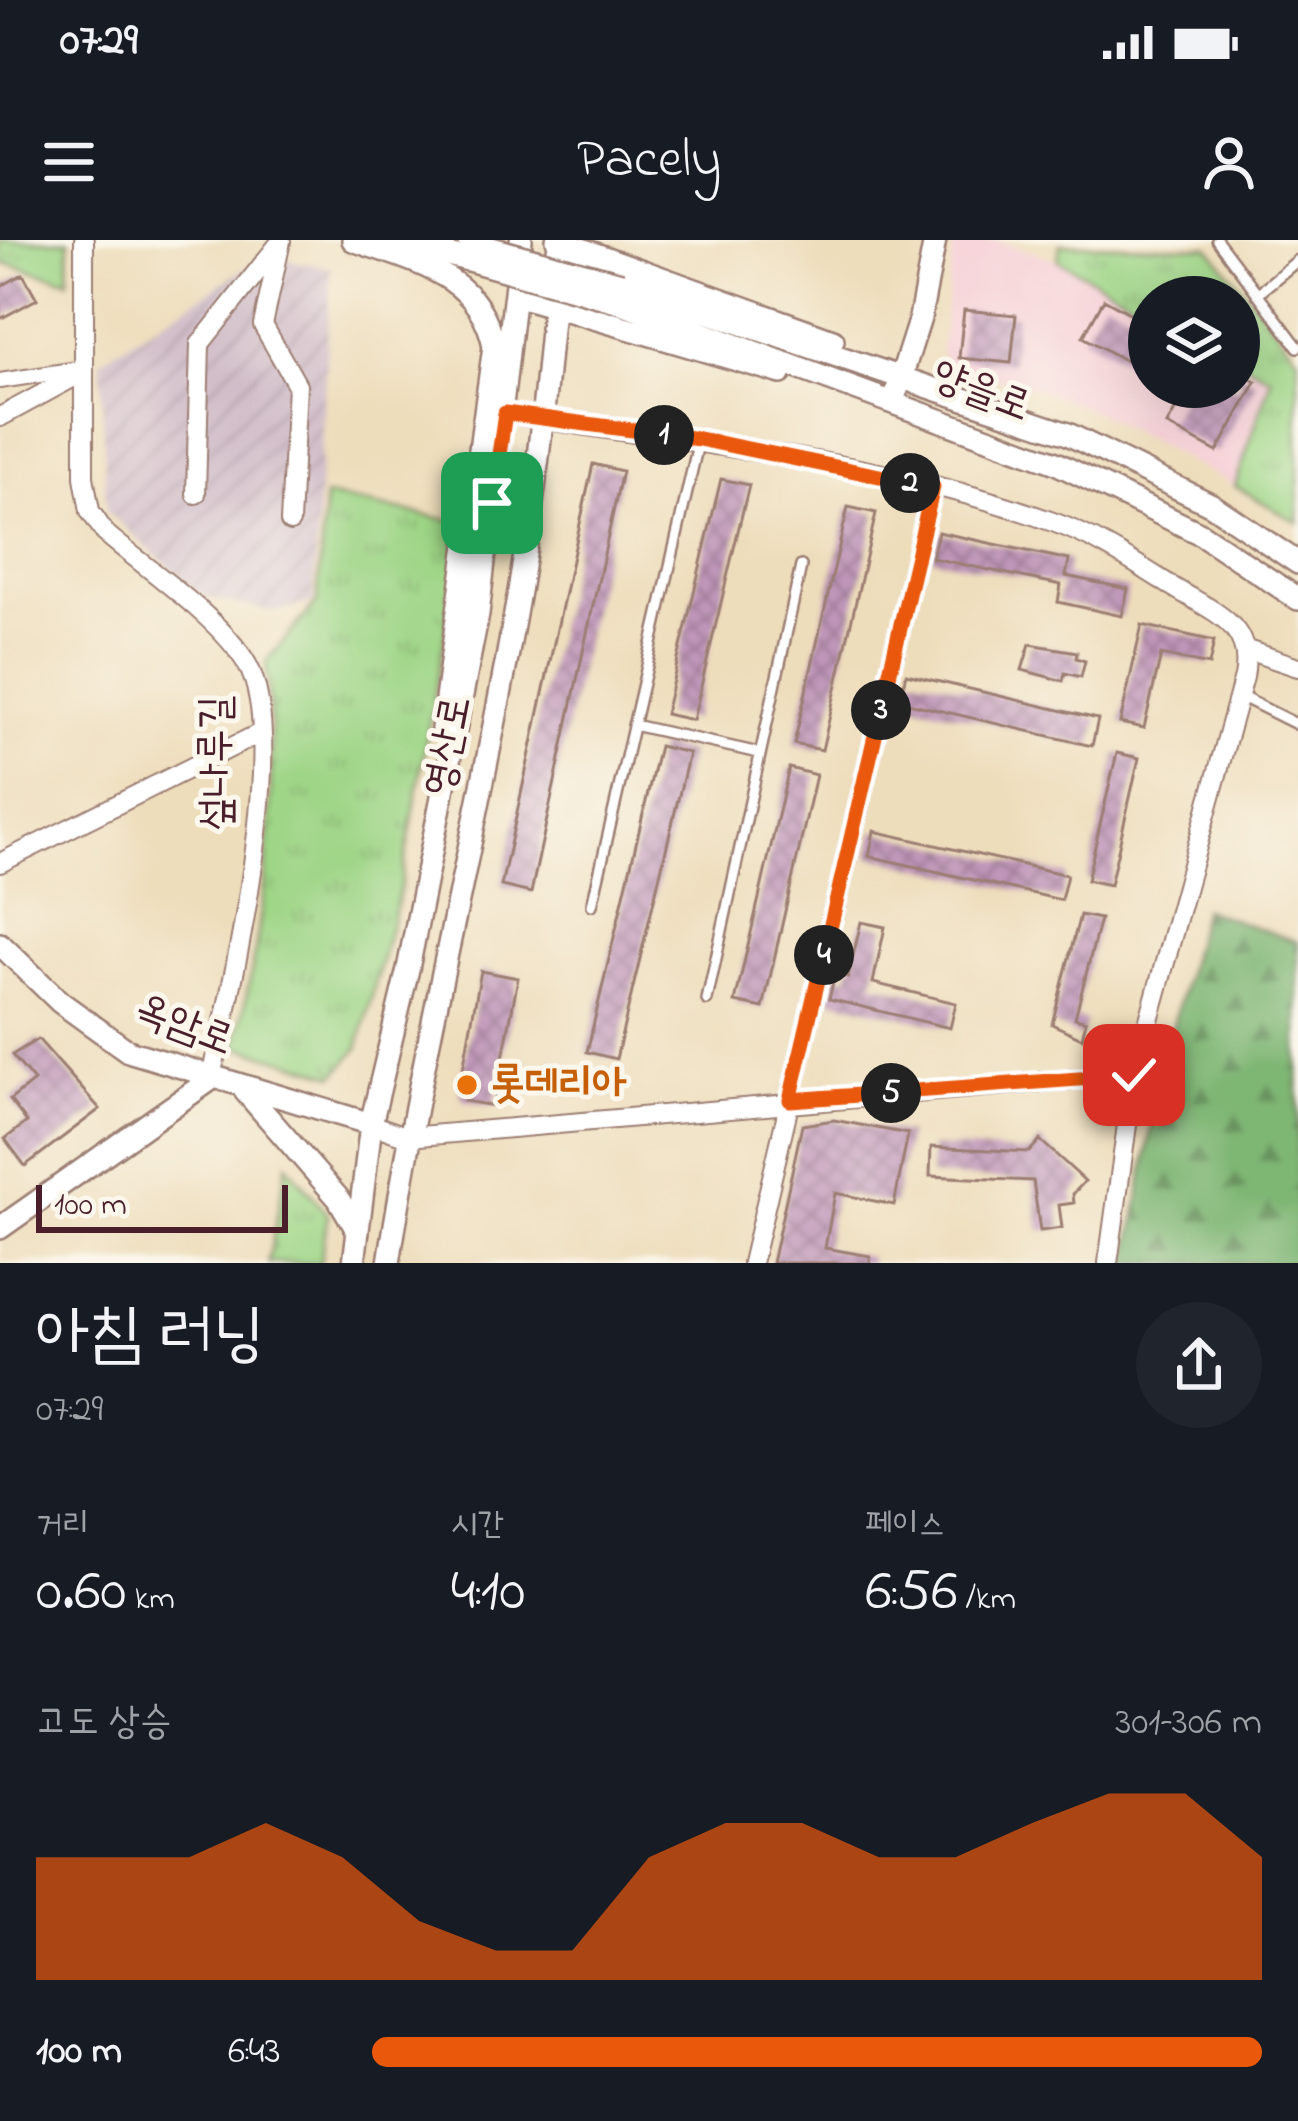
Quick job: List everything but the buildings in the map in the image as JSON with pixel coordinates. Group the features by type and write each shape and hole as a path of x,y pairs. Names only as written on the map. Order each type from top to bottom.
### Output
{"street":[{"name":"섶나루길","path":"84,240 83,370 90,511 106,533 246,662 259,694 247,922 210,1080"},
{"path":"353,240 461,284 479,303 494,346 408,969"},
{"path":"389,240 466,247 619,292"},
{"name":"영산로","path":"354,1263 371,1124 408,969 478,614 505,413 520,240"},
{"path":"558,240 838,342 902,377"},
{"name":"영산로","path":"389,1263 409,1137 515,617 543,420 558,240"},
{"path":"515,295 658,333 841,395 893,400 934,240"},
{"path":"196,494 200,344 278,241"},
{"path":"278,241 263,325 297,385 290,522"},
{"name":"양을로","path":"619,292 902,377 1068,434 1212,505 1298,563"},
{"name":"양을로","path":"619,292 1056,463 1201,534 1298,599"},
{"path":"0,381 83,370"},
{"path":"0,417 83,370"},
{"path":"505,413 699,439 933,487 1053,522 1113,550 1238,627 1246,650 1240,696 1134,1075 1108,1263"},
{"path":"752,1263 933,487"},
{"path":"1246,650 1298,667"},
{"path":"0,863 260,733"},
{"name":"옥암로","path":"0,944 101,1035 159,1064 371,1124"},
{"path":"371,1124 409,1137 790,1100 1134,1075"},
{"path":"0,1228 210,1080"},
{"path":"245,1090 338,1198 358,1232"}],"lane":[{"path":"1216,240 1243,276"},
{"path":"1260,292 1298,260"},
{"path":"1260,298 1298,347"},
{"path":"592,905 699,439"},
{"path":"707,1000 801,566"},
{"path":"1240,696 1298,725"},
{"path":"633,725 759,753"}],"shaded area":[{"path":"954,241 997,241 1058,260 1128,298 1128,408 1260,408 1260,371 1271,377 1235,486 1100,414 1041,390 947,365 941,351"},
{"path":"265,256 331,268 313,602 275,612 204,597 106,511 101,360"}],"green space":[{"path":"0,240 69,240 68,280 0,262"},
{"path":"1060,244 1209,247 1232,276 1128,276 1128,298 1058,260"},
{"path":"1260,310 1298,357 1298,523 1235,486 1271,378 1260,372"},
{"path":"325,496 465,523 399,894 358,1049 335,1075 235,1046 255,951 267,855 271,759 266,662 317,602"},
{"path":"1203,909 1298,942 1298,1263 1128,1263 1160,1075"},
{"path":"287,1164 328,1215 320,1263 268,1263"}],"place":[{"name":"롯데리아","path":"467,1085"}],"route":[{"path":"492,503 505,413 699,439 933,487 790,1100 1134,1075"}]}
